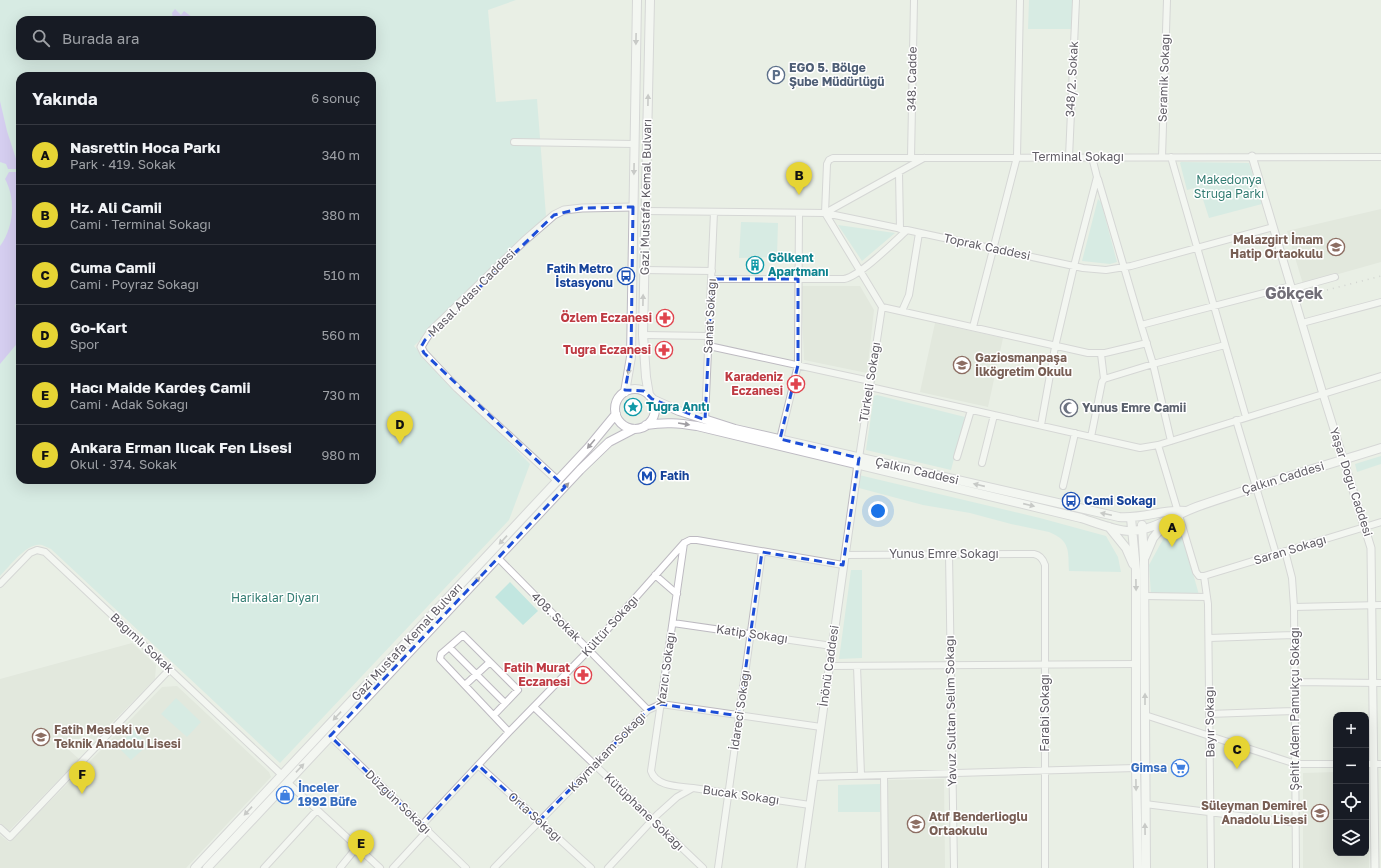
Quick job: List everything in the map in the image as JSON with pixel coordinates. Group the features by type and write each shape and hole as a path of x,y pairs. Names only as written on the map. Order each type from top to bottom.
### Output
{"main road":[{"name":"Gazi Mustafa Kemal Bulvarı","path":"625,392 631,357 637,0"},
{"name":"Gazi Mustafa Kemal Bulvarı","path":"650,0 643,335 646,377 650,397"},
{"path":"631,389 638,389 644,391 650,397 655,410 653,416 646,425 640,428 634,428 627,427 622,424 616,414 616,402 620,396 631,389"},
{"name":"Çalkın Caddesi","path":"650,397 678,412 735,429 1081,518 1109,527 1132,531 1142,530 1169,520"},
{"name":"Gazi Mustafa Kemal Bulvarı","path":"207,868 285,779 588,448 616,414"},
{"name":"Çalkın Caddesi","path":"646,425 662,422 675,422 697,426 1130,518 1142,517 1170,510 1178,513"},
{"name":"Gazi Mustafa Kemal Bulvarı","path":"195,868 330,736 609,442 634,428"},
{"name":"Çalkın Caddesi","path":"1144,559 1153,538 1169,520 1178,513 1256,486 1381,448"},
{"path":"1142,517 1144,559 1146,868"},
{"path":"1130,518 1136,570 1136,768 1138,868"},
{"path":"1109,527 1126,548 1136,570"}],"street":[{"name":"348. Cadde","path":"911,158 914,0"},
{"path":"973,328 1017,157 1020,0"},
{"name":"348/2. Sokak","path":"1069,157 1076,0"},
{"name":"Seramik Sokağı","path":"1162,156 1167,0"},
{"path":"514,142 634,144"},
{"name":"Terminal Sokağı","path":"825,213 828,164 829,160 833,158 1162,156 1381,157"},
{"path":"1171,156 1246,417"},
{"name":"Yaşar Doğu Caddesi","path":"1252,156 1323,394 1370,542 1372,555 1377,682 1378,854 1375,868"},
{"path":"1092,157 1123,268 1153,364 1171,441"},
{"path":"925,158 825,213 882,307 1088,353 1101,354 1146,343"},
{"path":"899,172 900,229"},
{"path":"1041,425 1055,346 1097,178"},
{"name":"Masal Adası Caddesi","path":"558,481 457,388 424,353 422,347 424,340 431,332 524,241 554,215 564,210 582,208 633,207"},
{"name":"Toprak Caddesi","path":"645,211 825,213 1074,266 1100,270 1123,268 1273,227"},
{"name":"Sanat Sokağı","path":"705,420 714,212"},
{"path":"780,440 798,365 799,213"},
{"path":"712,279 850,278 907,230"},
{"path":"902,311 909,295 919,233"},
{"path":"644,270 712,271"},
{"path":"1141,325 1335,277"},
{"path":"1302,323 1381,302"},
{"name":"Türkeli Sokağı","path":"858,461 882,307"},
{"path":"643,335 709,336"},
{"path":"1104,379 1225,345"},
{"path":"709,346 798,365 971,410 1137,448 1158,445 1381,376"},
{"path":"1091,437 1102,382 1104,379 1101,354"},
{"path":"958,457 971,410"},
{"path":"982,464 994,415"},
{"path":"1236,420 1276,554"},
{"path":"1063,486 1075,433"},
{"name":"Bayır Sokağı","path":"1158,445 1196,572 1202,576 1207,597 1209,638 1211,868"},
{"name":"İnönü Caddesi","path":"801,868 858,461"},
{"name":"Saran Sokağı","path":"1202,576 1381,522"},
{"path":"684,543 690,540 697,540 844,565"},
{"name":"Kültür Sokağı","path":"422,825 509,732 589,650 684,543"},
{"name":"Yazıcı Sokağı","path":"684,543 651,773 662,783 693,788"},
{"name":"Bağımlı Sokak","path":"0,584 30,553 37,550 45,552 380,868"},
{"name":"İdareci Sokağı","path":"718,868 762,552"},
{"name":"Şehit Adem Pamukçu Sokağı","path":"1285,552 1291,573 1295,635 1296,868"},
{"name":"Yavuz Sultan Selim Sokağı","path":"949,554 954,868"},
{"name":"Yunus Emre Sokağı","path":"845,555 1034,554 1042,558"},
{"name":"408. Sokak","path":"498,558 648,710"},
{"name":"Farabi Sokağı","path":"1042,558 1045,565 1045,868"},
{"path":"655,575 677,594"},
{"path":"1144,596 1207,597"},
{"path":"1294,607 1381,605"},
{"name":"Katip Sokağı","path":"673,623 832,646"},
{"path":"494,715 518,690 463,634 442,654 440,659 509,732"},
{"path":"1209,638 1295,635"},
{"path":"449,647 505,703"},
{"path":"466,685 490,662"},
{"path":"829,666 1136,664"},
{"path":"857,666 861,776"},
{"path":"0,828 10,837 170,669"},
{"path":"1295,682 1377,682"},
{"path":"661,704 821,727"},
{"name":"Kaymakam Sokağı","path":"494,868 648,710 661,704"},
{"name":"Kütüphane Sokağı","path":"534,707 703,868"},
{"path":"1209,714 1295,711"},
{"path":"1145,715 1296,764 1333,764"},
{"name":"Düzgün Sokağı","path":"330,736 466,868"},
{"name":"Orta Sokağı","path":"478,765 591,868"},
{"path":"814,776 952,774 1136,768"},
{"path":"884,775 885,868"},
{"name":"Bucak Sokağı","path":"608,868 652,820 677,797 693,788 810,804"},
{"path":"1145,804 1296,823"},
{"path":"264,868 317,810"},
{"path":"393,868 428,830"},
{"path":"340,868 358,848"}],"highlighted area":[{"path":"633,207 631,357 625,390 644,391 652,399 705,420 712,279 798,279 798,365 780,439 859,458 843,565 762,552 739,716 661,704 648,710 539,821 478,765 422,825 330,736 565,487 424,353 421,347 425,340 554,215 582,208"}],"shaded area":[{"path":"175,9 181,15 184,11 191,16 172,16 172,13"},
{"path":"0,101 7,131 16,159 16,169 8,169 6,164 0,162"},
{"path":"9,172 16,172 16,345 0,364 0,246 5,238 11,222 12,213 11,195 5,179"},
{"name":"Malazgirt İmam Hatip Ortaokulu","path":"1381,209 1381,262 1303,284 1287,231"},
{"path":"860,286 874,310 867,373 804,360 801,287"},
{"name":"Gaziosmanpaşa İlköğretim Okulu","path":"935,323 1003,338 988,407 920,392"},
{"name":"Fatih Mesleki ve Teknik Anadolu Lisesi","path":"132,643 156,665 155,679 94,741 85,733 69,750 79,759 8,832 0,823 0,679"},
{"path":"177,686 269,772 271,777 186,868 0,868 0,835 9,842 162,687"},
{"name":"Süleyman Demirel Anadolu Lisesi","path":"1333,772 1333,856 1369,856 1370,772 1369,868 1303,868 1303,773"},
{"name":"Atıf Benderlioğlu Ortaokulu","path":"944,779 945,868 888,868 887,780"}],"green space":[{"name":"Harikalar Diyarı","path":"0,0 516,0 488,10 496,102 537,99 546,216 414,346 530,464 509,520 280,763 51,549 42,545 36,545 19,556 0,576"},
{"path":"1029,0 1073,0 1072,29 1028,29"},
{"name":"Makedonya Struga Parkı","path":"1181,162 1249,163 1262,204 1209,218 1199,187 1187,190"},
{"path":"1098,199 1101,202 1117,262 1110,264 1082,261"},
{"path":"741,222 778,223 777,257 739,258"},
{"path":"838,225 895,233 862,261"},
{"path":"877,395 965,417 951,470 866,450 874,396"},
{"path":"1381,456 1381,464 1357,472 1355,464"},
{"path":"859,475 1040,518 1106,536 1118,557 1121,572 1069,571 1067,547 1065,543 1056,535 970,513 923,505 859,488"},
{"path":"1180,526 1199,595 1151,595 1149,565 1168,530"},
{"path":"851,570 862,570 862,658 839,659"},
{"path":"510,582 538,611 523,625 495,597"},
{"path":"176,698 201,722 187,737 161,714"},
{"path":"134,730 148,745 131,760 117,746"},
{"path":"880,784 880,812 838,812 838,785"}],"railway":[{"path":"1327,290 1381,276"}],"place":[{"name":"EGO 5. Bölge Şube Müdürlüğü","path":"776,75"},
{"name":"Hz. Ali Camii","path":"799,195"},
{"name":"Malazgirt İmam Hatip Ortaokulu","path":"1336,247"},
{"name":"Gölkent Apartmanı","path":"755,265"},
{"name":"Fatih Metro İstasyonu","path":"626,276"},
{"name":"Özlem Eczanesi","path":"665,318"},
{"name":"Tuğra Eczanesi","path":"664,350"},
{"name":"Gaziosmanpaşa İlköğretim Okulu","path":"962,365"},
{"name":"Karadeniz Eczanesi","path":"796,384"},
{"name":"Tuğra Anıtı","path":"633,407"},
{"name":"Yunus Emre Camii","path":"1069,408"},
{"name":"Go-Kart","path":"400,444"},
{"name":"Fatih","path":"647,476"},
{"name":"Cami Sokağı","path":"1071,501"},
{"name":"Nasrettin Hoca Parkı","path":"1172,547"},
{"name":"Fatih Murat Eczanesi","path":"583,675"},
{"name":"Fatih Mesleki ve Teknik Anadolu Lisesi","path":"41,737"},
{"name":"Gimsa","path":"1180,768"},
{"name":"Cuma Camii","path":"1237,769"},
{"name":"Ankara Erman Ilıcak Fen Lisesi","path":"82,794"},
{"name":"İnceler 1992 Büfe","path":"285,795"},
{"name":"Süleyman Demirel Anadolu Lisesi","path":"1320,813"},
{"name":"Atıf Benderlioğlu Ortaokulu","path":"916,824"},
{"name":"Hacı Maide Kardeş Camii","path":"361,863"}],"district":[{"name":"Gökçek","path":"1294,293"}]}
